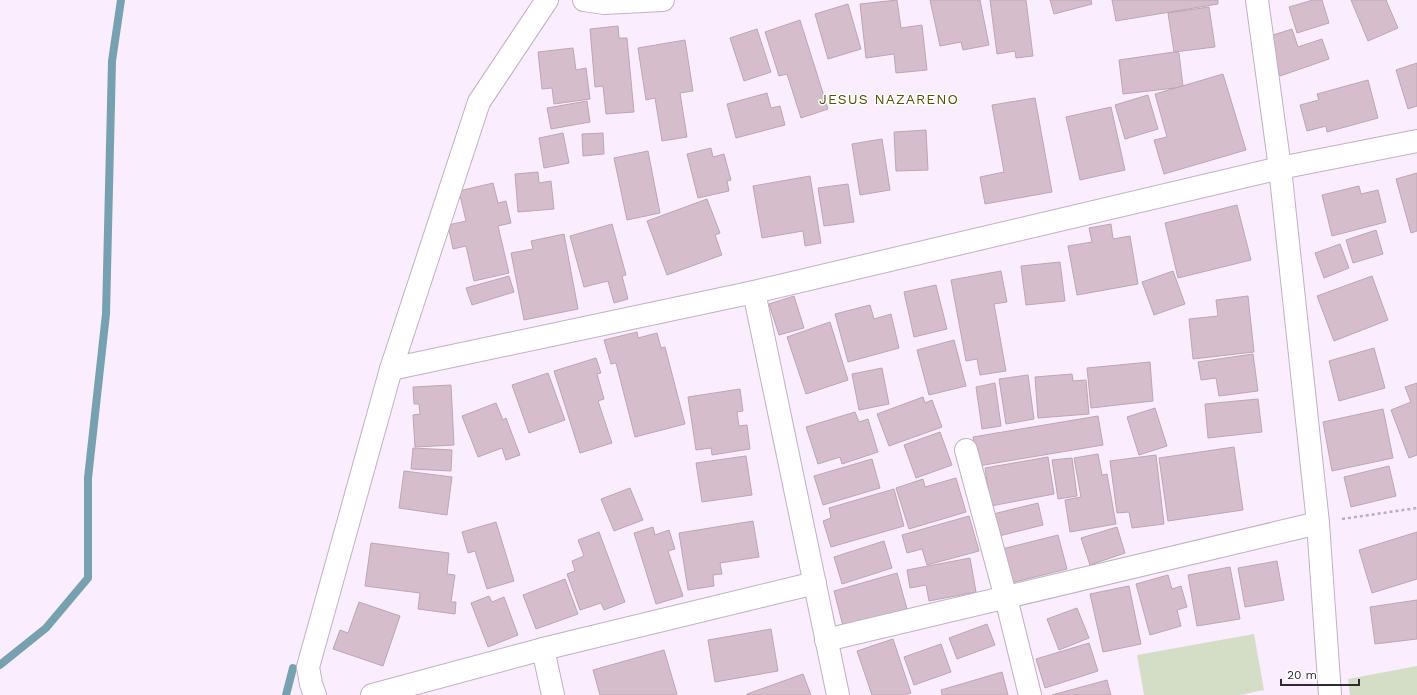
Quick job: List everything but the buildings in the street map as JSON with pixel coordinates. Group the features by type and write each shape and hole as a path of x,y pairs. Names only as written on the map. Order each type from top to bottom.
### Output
{"street":[{"path":"315,695 308,668 391,369 479,102 547,0"},
{"path":"584,0 604,3 663,0"},
{"path":"1257,0 1280,168 1318,522 1330,695"},
{"path":"391,369 754,292 1280,168 1417,141"},
{"path":"754,292 838,695"},
{"path":"966,450 1006,598 1030,695"},
{"path":"826,640 1318,522"},
{"path":"372,695 543,649 815,583"},
{"path":"543,649 553,695"}],"path":[{"path":"1318,522 1417,508"}],"green space":[{"path":"1254,634 1264,690 1240,695 1144,695 1137,655"},
{"path":"1417,666 1417,695 1350,695 1348,679"}],"waterway":[{"path":"0,665 46,628 88,578 88,478 106,314 112,61 121,0"},
{"path":"286,695 293,668"}],"district":[{"name":"JESUS NAZARENO","path":"889,99"}]}
